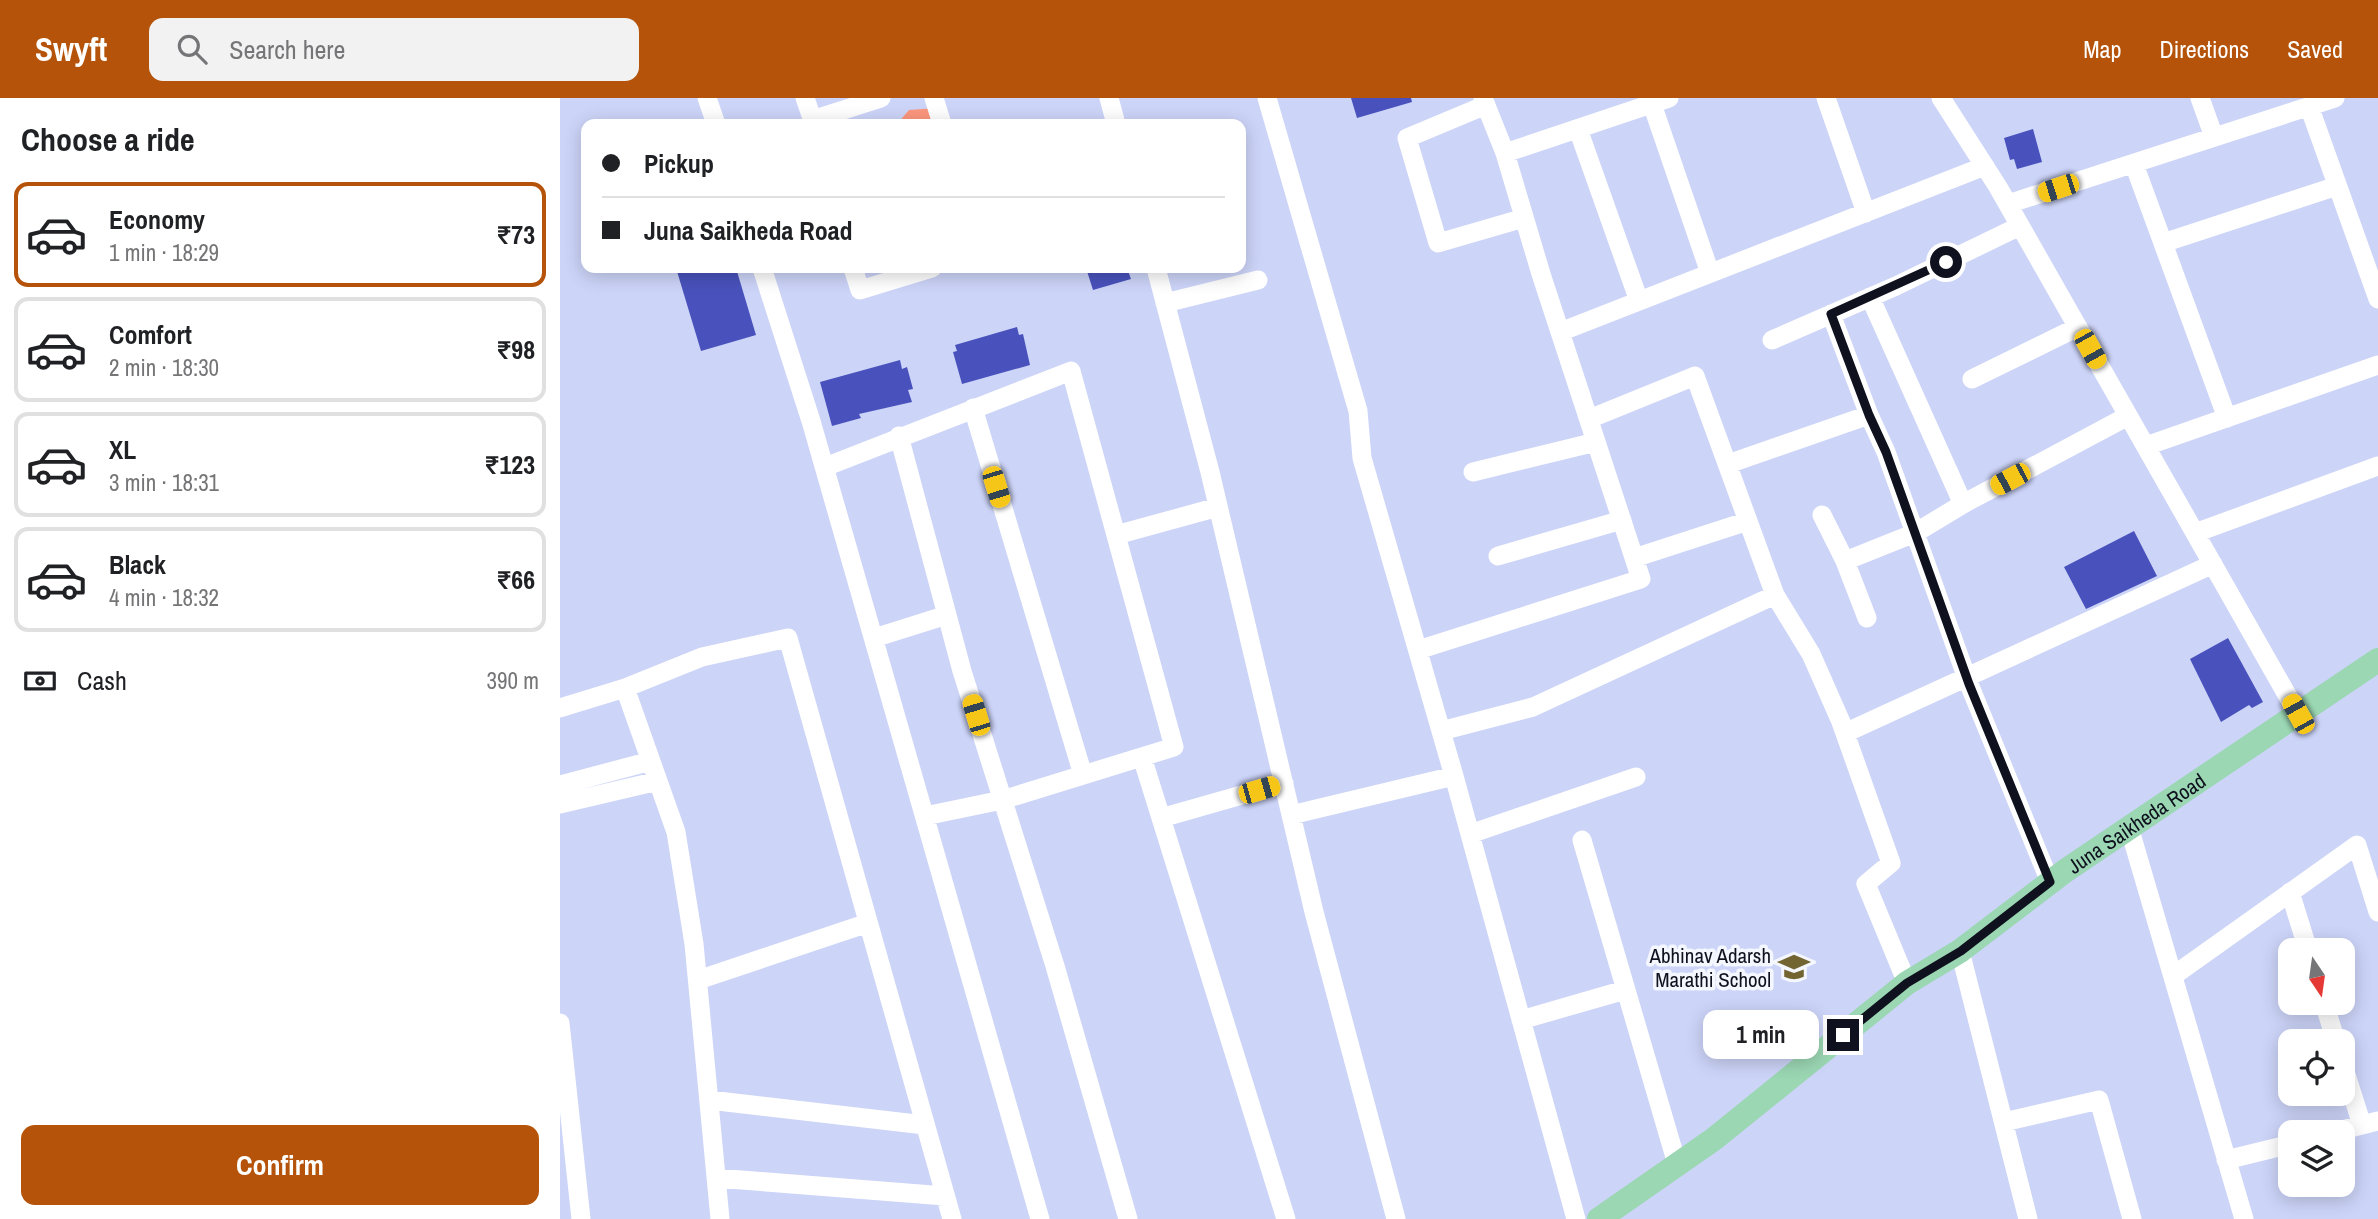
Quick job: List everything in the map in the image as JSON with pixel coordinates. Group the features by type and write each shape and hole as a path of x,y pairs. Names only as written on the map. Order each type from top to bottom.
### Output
{"main road":[{"name":"Juna Saikheda Road","path":"1599,1219 1714,1139 1907,983 1961,951 2050,882 2378,660"}],"street":[{"path":"707,98 714,119"},
{"path":"805,98 812,119"},
{"path":"822,119 881,98"},
{"path":"934,98 940,119"},
{"path":"1109,98 1113,119"},
{"path":"1267,98 1358,411 1362,458 1454,776 1576,1219"},
{"path":"1825,98 1866,213"},
{"path":"1941,98 2008,204 2298,714"},
{"path":"2200,98 2214,137"},
{"path":"2008,204 2336,98"},
{"path":"1504,153 1661,101 1710,273"},
{"path":"1418,650 1641,579 1504,153 1485,102 1407,138 1438,243 1524,218"},
{"path":"2309,106 2378,299"},
{"path":"1578,129 1639,301"},
{"path":"2134,163 2227,418"},
{"path":"1560,332 1985,166"},
{"path":"2163,243 2337,186"},
{"path":"1772,340 2020,226"},
{"path":"764,273 825,467 1040,1219"},
{"path":"855,273 860,290 916,273"},
{"path":"1157,273 1218,507 1314,912 1396,1219"},
{"path":"1165,303 1258,280"},
{"path":"1870,297 1963,504"},
{"path":"1831,314 1886,452 1967,678 2050,882"},
{"path":"1972,379 2078,327"},
{"path":"2146,446 2378,365"},
{"path":"825,467 1071,371 1174,747 1002,800 925,816"},
{"path":"1589,419 1695,376 1775,594 1811,654 1845,733 1891,863 1866,884 1907,983"},
{"path":"972,408 1083,775"},
{"path":"1728,464 1869,415"},
{"path":"1845,561 1915,533 1963,504 2128,416"},
{"path":"899,436 947,615 1055,965 1128,1219"},
{"path":"1473,472 1596,442"},
{"path":"2195,533 2378,466"},
{"path":"1116,535 1218,507"},
{"path":"1822,515 1845,561 1867,618"},
{"path":"1498,556 1622,520"},
{"path":"1634,558 1748,522"},
{"path":"1845,733 2213,564"},
{"path":"1441,731 1533,707 1775,594"},
{"path":"874,638 947,615"},
{"path":"560,708 625,688 702,657 788,638 952,1219"},
{"path":"625,688 676,832 694,944 720,1219"},
{"path":"1142,757 1286,1219"},
{"path":"560,785 651,761"},
{"path":"1291,815 1454,776"},
{"path":"1470,834 1636,777"},
{"path":"560,804 658,781"},
{"path":"1161,818 1283,783"},
{"path":"2129,827 2244,1219"},
{"path":"1582,840 1678,1164"},
{"path":"2173,976 2357,845 2378,912"},
{"path":"2290,892 2304,938"},
{"path":"698,980 869,923"},
{"path":"1961,951 2028,1219"},
{"path":"1521,1020 1625,989"},
{"path":"560,1023 565,1125 581,1219"},
{"path":"2355,1091 2370,1123"},
{"path":"709,1100 925,1125"},
{"path":"2004,1122 2099,1100 2132,1219"},
{"path":"2227,1160 2278,1146"},
{"path":"716,1178 945,1196"}],"shaded area":[{"path":"937,108 940,119 901,119 909,110"}],"building":[{"path":"1351,98 1411,98 1412,102 1357,118"},
{"path":"2033,129 2042,162 2017,169 2014,159 2010,160 2004,138"},
{"path":"678,273 737,273 756,335 701,351"},
{"path":"1088,273 1129,273 1131,279 1093,290"},
{"path":"1017,327 1019,335 1023,334 1030,365 962,384 953,352 957,351 955,345"},
{"path":"900,360 902,369 907,367 913,389 908,390 912,402 859,414 861,418 832,426 820,382"},
{"path":"2134,531 2157,576 2086,609 2064,567"},
{"path":"2228,638 2263,702 2252,708 2249,705 2221,722 2190,659"}],"place":[{"name":"Abhinav Adarsh Marathi School","path":"1794,967"}],"route":[{"path":"1843,1035 1907,983 1961,951 2050,882 1969,684 1886,452 1831,314 1946,262"}]}
